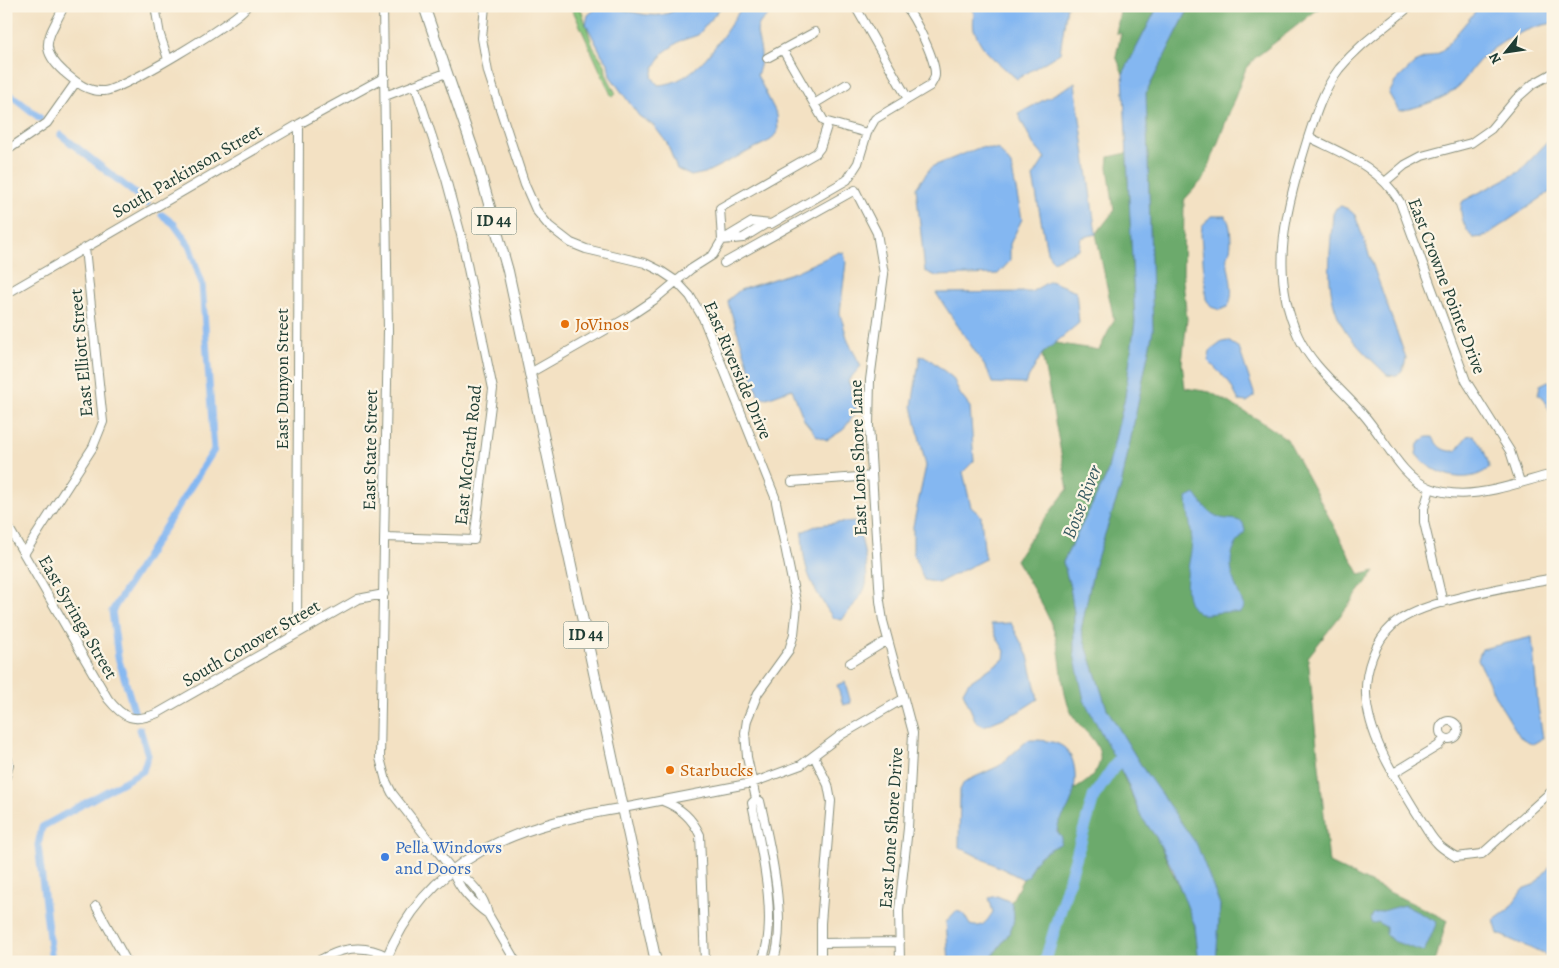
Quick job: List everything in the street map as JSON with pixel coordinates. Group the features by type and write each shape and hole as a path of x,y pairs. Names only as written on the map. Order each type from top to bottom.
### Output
{"highway":[{"name":"ID 44","path":"424,6 476,158 503,251 656,962"}],"main road":[{"path":"386,959 408,917 422,900 453,871 483,849 519,832 557,820 623,808"}],"street":[{"path":"64,6 46,47 52,62 87,89 106,91 120,86 168,59 234,19 247,6"},
{"path":"155,6 160,35 168,59"},
{"name":"East State Street","path":"383,6 388,330 380,758 382,771 392,793 453,871 455,880 478,907 488,914 516,962"},
{"name":"East Riverside Drive","path":"485,6 482,38 488,72 525,185 536,210 549,226 571,243 586,249 645,264 676,281 690,296 703,318 775,498 796,593 797,620 789,650 758,693 747,720 745,733 746,757 756,799 760,801 776,876 778,939 773,962"},
{"path":"855,6 908,99"},
{"path":"530,373 630,316 654,300 676,281 712,256 722,240 752,222 764,225 771,224 847,180 858,163 867,133 878,116 930,86 935,76 935,70 919,28 904,6"},
{"path":"1410,6 1368,38 1339,69 1321,101 1289,199 1285,223 1283,281 1291,318 1306,350 1322,373 1364,415 1403,469 1430,489 1453,495 1473,494 1553,474"},
{"path":"767,58 815,32"},
{"path":"783,50 822,118 828,123 867,133"},
{"path":"1386,181 1405,164 1422,156 1471,143 1491,129 1516,99 1533,84 1553,72"},
{"path":"385,96 446,73"},
{"name":"South Parkinson Street","path":"6,294 299,124 385,77"},
{"path":"6,151 48,123 76,82"},
{"path":"814,104 847,84"},
{"name":"East McGrath Road","path":"385,537 474,540 493,389 458,225 446,179 415,85"},
{"path":"722,240 720,208 816,153 820,148 828,123"},
{"name":"East Dunyon Street","path":"297,634 299,124"},
{"name":"East Crowne Pointe Drive","path":"1309,137 1366,166 1386,181 1400,202 1466,381 1510,451 1520,482"},
{"name":"East Lone Shore Lane","path":"724,263 855,190 876,233 884,274 870,380 872,476 880,601 903,699"},
{"name":"East Elliott Street","path":"24,554 93,446 103,422 85,248"},
{"path":"792,482 872,476"},
{"path":"1430,489 1424,508 1424,522 1443,603"},
{"name":"East Syringa Street","path":"6,523 108,699 119,712 132,718"},
{"path":"1553,578 1412,612 1393,625 1376,649 1370,664 1366,694 1369,711 1392,774 1437,843 1456,857 1482,854 1553,790"},
{"name":"South Conover Street","path":"132,718 146,718 158,713 358,599 384,594"},
{"path":"850,663 888,640"},
{"path":"623,808 752,783 802,765 841,735 903,699"},
{"name":"East Lone Shore Drive","path":"900,962 899,910 908,828 913,733 903,699"},
{"path":"1392,774 1438,746 1445,738"},
{"path":"6,753 9,764 6,777"},
{"path":"814,756 828,785 830,801 821,962"},
{"name":"East Riverside Drive","path":"756,799 752,803 767,883 768,945 761,962"},
{"path":"662,800 683,811 694,822 700,835 705,962"},
{"path":"96,906 127,962"},
{"path":"821,943 900,942"},
{"path":"316,962 342,950 355,947 377,951 386,959"}],"green space":[{"path":"571,6 580,6 593,47 605,65 606,74 616,94 612,97"},
{"path":"1121,6 1158,6 1123,74 1116,56 1121,33 1116,33"},
{"path":"1190,6 1322,6 1255,58 1246,68 1205,177 1184,200 1183,281 1187,319 1182,363 1185,388 1210,392 1259,420 1287,439 1360,575 1375,571 1308,657 1329,863 1447,920 1435,962 1216,962 1220,905 1144,770 1107,709 1081,630 1094,567 1121,486 1153,330 1146,93"},
{"path":"1127,153 1135,322 1125,397 1106,477 1063,562 1074,612 1074,654 1109,744 1142,818 1156,837 1184,897 1195,926 1199,962 989,962 1012,927 1014,920 1011,902 1023,879 1029,875 1034,864 1041,856 1060,843 1057,824 1070,804 1073,790 1090,778 1097,770 1100,760 1100,753 1094,741 1074,718 1067,703 1053,628 1044,608 1016,560 1035,531 1068,489 1042,354 1055,343 1099,350 1114,320 1096,234 1114,211 1108,167 1109,157"}],"water":[{"path":"599,6 641,14 661,15 671,12 680,6 722,6 698,35 680,41 663,53 654,68 652,77 658,85 671,83 684,77 695,68 706,58 740,10 746,6 785,6 770,14 761,22 758,29 761,62 757,75 777,115 778,131 771,140 705,173 691,176 677,169 667,143 654,126 639,116 610,76 608,63 586,24 588,15"},
{"path":"972,6 1067,6 1060,53 1017,79 992,57 981,44 974,29"},
{"path":"1158,6 1190,6 1146,93 1153,330 1121,486 1094,567 1081,630 1107,709 1144,770 1197,845 1220,905 1216,962 1199,962 1195,926 1173,870 1156,837 1142,818 1126,780 1084,700 1074,654 1074,612 1063,562 1106,477 1125,397 1135,322 1123,74"},
{"path":"1480,6 1553,6 1553,23 1532,28 1513,36 1495,47 1479,61 1459,86 1439,99 1399,111 1389,94 1395,82 1416,62 1441,52"},
{"path":"1075,83 1096,234 1081,238 1079,249 1053,261 1047,252 1033,177 1045,158 1033,144 1018,114"},
{"path":"1553,136 1553,190 1484,237 1473,238 1467,230 1461,215 1463,201 1519,172"},
{"path":"981,147 999,150 1011,165 1022,219 1010,244 1010,261 998,274 936,276 925,271 916,188 931,167"},
{"path":"1341,206 1355,215 1406,358 1403,369 1395,375 1387,375 1365,354 1345,330 1333,303 1330,259 1333,214 1336,208"},
{"path":"1211,216 1225,216 1229,222 1230,232 1231,246 1227,259 1231,297 1227,307 1220,310 1211,307 1206,299 1201,234 1202,226"},
{"path":"839,252 844,253 846,262 840,313 848,341 861,366 848,381 855,397 856,412 843,430 827,440 817,436 804,420 792,389 767,398 759,397 728,303 729,299 740,290 795,272"},
{"path":"1050,281 1076,291 1079,323 1042,354 1025,384 992,383 988,371 936,293 1031,292"},
{"path":"1228,341 1239,348 1254,393 1254,397 1247,402 1239,401 1229,382 1208,361 1210,351 1222,342"},
{"path":"920,356 928,358 953,378 960,394 970,407 974,461 963,472 971,507 981,516 985,559 938,583 924,580 913,554 913,526 926,466 912,406"},
{"path":"1548,381 1553,382 1553,419 1543,397 1538,395 1540,385"},
{"path":"1473,435 1486,455 1489,464 1489,468 1480,474 1470,477 1450,476 1431,467 1416,454 1418,444 1427,437 1433,437 1439,447 1445,450 1456,451 1467,436"},
{"path":"1195,494 1212,514 1243,523 1245,531 1234,548 1231,563 1233,577 1244,606 1243,610 1239,613 1201,614 1191,606 1188,598 1186,588 1192,540 1187,498"},
{"path":"854,521 860,533 867,579 859,598 842,620 833,618 814,587 804,558 802,532 818,525"},
{"path":"1011,623 1028,656 1038,699 1018,712 984,726 976,722 963,692 968,683 1004,659 1005,651 991,624"},
{"path":"1532,637 1538,706 1543,738 1533,744 1520,737 1496,698 1478,659 1482,649"},
{"path":"845,682 851,703 843,705 837,685"},
{"path":"1028,740 1050,741 1068,751 1074,765 1075,782 1070,804 1057,828 1057,832 1062,837 1060,844 1041,856 1034,864 1029,875 1023,879 959,847 960,790 964,782 999,766"},
{"path":"1553,863 1553,958 1498,934 1494,920 1508,910 1523,889 1534,885"},
{"path":"997,896 1011,902 1014,920 1009,934 989,962 949,962 946,922 956,911 963,913 970,925 981,925 986,922 993,912 989,898"},
{"path":"1404,905 1437,922 1424,952 1393,941 1386,934 1386,927 1377,922 1372,924 1370,919 1372,914"}],"waterway":[{"path":"6,91 40,118"},
{"path":"61,135 147,203"},
{"path":"136,717 118,657 112,611 214,450 202,284 189,245 174,224 162,215"},
{"path":"52,962 38,845 42,827 143,771 148,755 140,729"},
{"path":"1045,962 1094,796 1124,752"}],"place":[{"name":"JoVinos","path":"565,324"},
{"name":"Starbucks","path":"670,770"},
{"name":"Pella Windows and Doors","path":"385,857"}],"water label":[{"name":"Boise River","path":"1082,502"}]}
